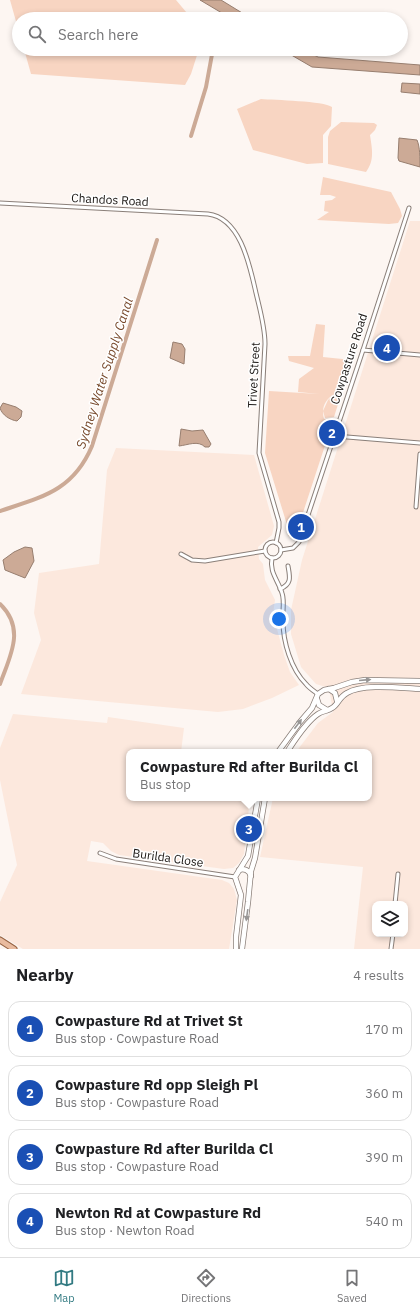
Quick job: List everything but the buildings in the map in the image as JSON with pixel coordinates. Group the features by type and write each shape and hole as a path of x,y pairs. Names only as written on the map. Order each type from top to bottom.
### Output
{"main road":[{"path":"280,749 312,708 321,691 365,680 420,681"},
{"path":"288,749 313,718 320,712 332,708 348,692 363,688 420,689"},
{"path":"327,689 335,693 337,702"},
{"path":"318,695 316,700 318,706 326,710"},
{"path":"236,949 236,934 241,895 235,877 248,856 257,801"},
{"path":"242,949 251,878 264,801"},
{"path":"239,870 247,870 251,878"},
{"path":"237,883 244,885 251,878"},
{"path":"0,940 14,949"}],"street":[{"name":"Chandos Road","path":"0,203 208,214 219,217"},
{"name":"Cowpasture Road","path":"281,550 293,548 300,542 409,208"},
{"name":"Trivet Street","path":"219,217 230,226 246,252 263,323 265,344 259,453 279,522 276,543"},
{"path":"363,350 420,355"},
{"path":"335,436 420,443"},
{"path":"416,507 420,454"},
{"path":"276,543 280,546 281,550 277,557 272,558 267,556 265,551 268,544 276,543"},
{"path":"181,554 192,560 205,561 265,551"},
{"path":"272,558 272,571 282,593 282,623 287,648 301,678 306,685 318,695"},
{"path":"280,589 286,586 289,582 288,566"},
{"name":"Burilda Close","path":"100,852 116,859 235,877"},
{"path":"395,901 398,874"},
{"path":"391,949 393,937"}],"shaded area":[{"path":"10,0 176,0 186,12 13,12"},
{"path":"200,0 221,0 241,12 220,12"},
{"path":"26,56 197,56 191,74 185,85 31,74"},
{"path":"293,56 316,56 420,65 420,75 312,67"},
{"path":"402,83 420,84 420,94 401,92"},
{"path":"261,99 319,103 332,107 331,126 323,135 323,163 307,164 253,150 237,109"},
{"path":"341,122 374,123 377,125 375,130 370,135 372,159 366,172 328,164 328,137 330,131"},
{"path":"399,138 417,140 420,167 399,161"},
{"path":"323,177 391,192 402,216 398,223 389,224 317,220 329,212 324,211 325,201 332,200 336,197 330,195 320,195"},
{"path":"410,221 420,221 420,949 354,949 363,867 260,857 272,801 372,801 372,749 298,749 318,723 333,712 329,688 316,684 301,667 291,634 291,610 302,560"},
{"path":"316,324 325,325 323,357 352,360 334,417 325,418 323,411 324,419 334,418 295,537 288,536 288,528 265,453 269,391 319,394 298,392 299,379 314,368 289,361 288,356 310,356","holes":["334,394 328,400 323,411 324,405 328,399"]},
{"path":"173,342 182,344 185,349 184,364 170,358"},
{"path":"3,403 16,407 22,411 21,417 17,421 4,415 0,408"},
{"path":"181,429 192,431 203,430 211,444 209,447 196,443 179,446"},
{"path":"116,448 254,455 274,526 272,535 258,547 259,559 263,564 265,580 275,600 273,614 284,655 290,672 299,685 272,698 243,709 218,712 21,694 41,640 34,613 39,573 99,564 107,470"},
{"path":"25,547 32,548 34,561 25,578 5,570 3,560 14,552"},
{"path":"13,714 107,723 108,717 184,728 181,749 126,749 126,801 250,801 244,854 239,863 233,868 224,869 119,855 111,851 103,843 91,841 87,861 222,880 229,883 234,889 237,900 229,949 23,949 0,935 0,902 17,865 0,780 0,748"}],"waterway":[{"name":"Sydney Water Supply Canal","path":"191,136 206,87 212,56"},
{"name":"Sydney Water Supply Canal","path":"0,511 43,496 55,490 66,483 76,473 84,461 92,446 157,240"},
{"name":"Sydney Water Supply Canal","path":"0,604 8,613 14,633 14,643 0,684"}],"place":[{"name":"Newton Rd at Cowpasture Rd","path":"387,348"},
{"name":"Cowpasture Rd opp Sleigh Pl","path":"332,433"},
{"name":"Cowpasture Rd at Trivet St","path":"301,527"},
{"name":"Cowpasture Rd after Burilda Cl","path":"249,829"}]}
